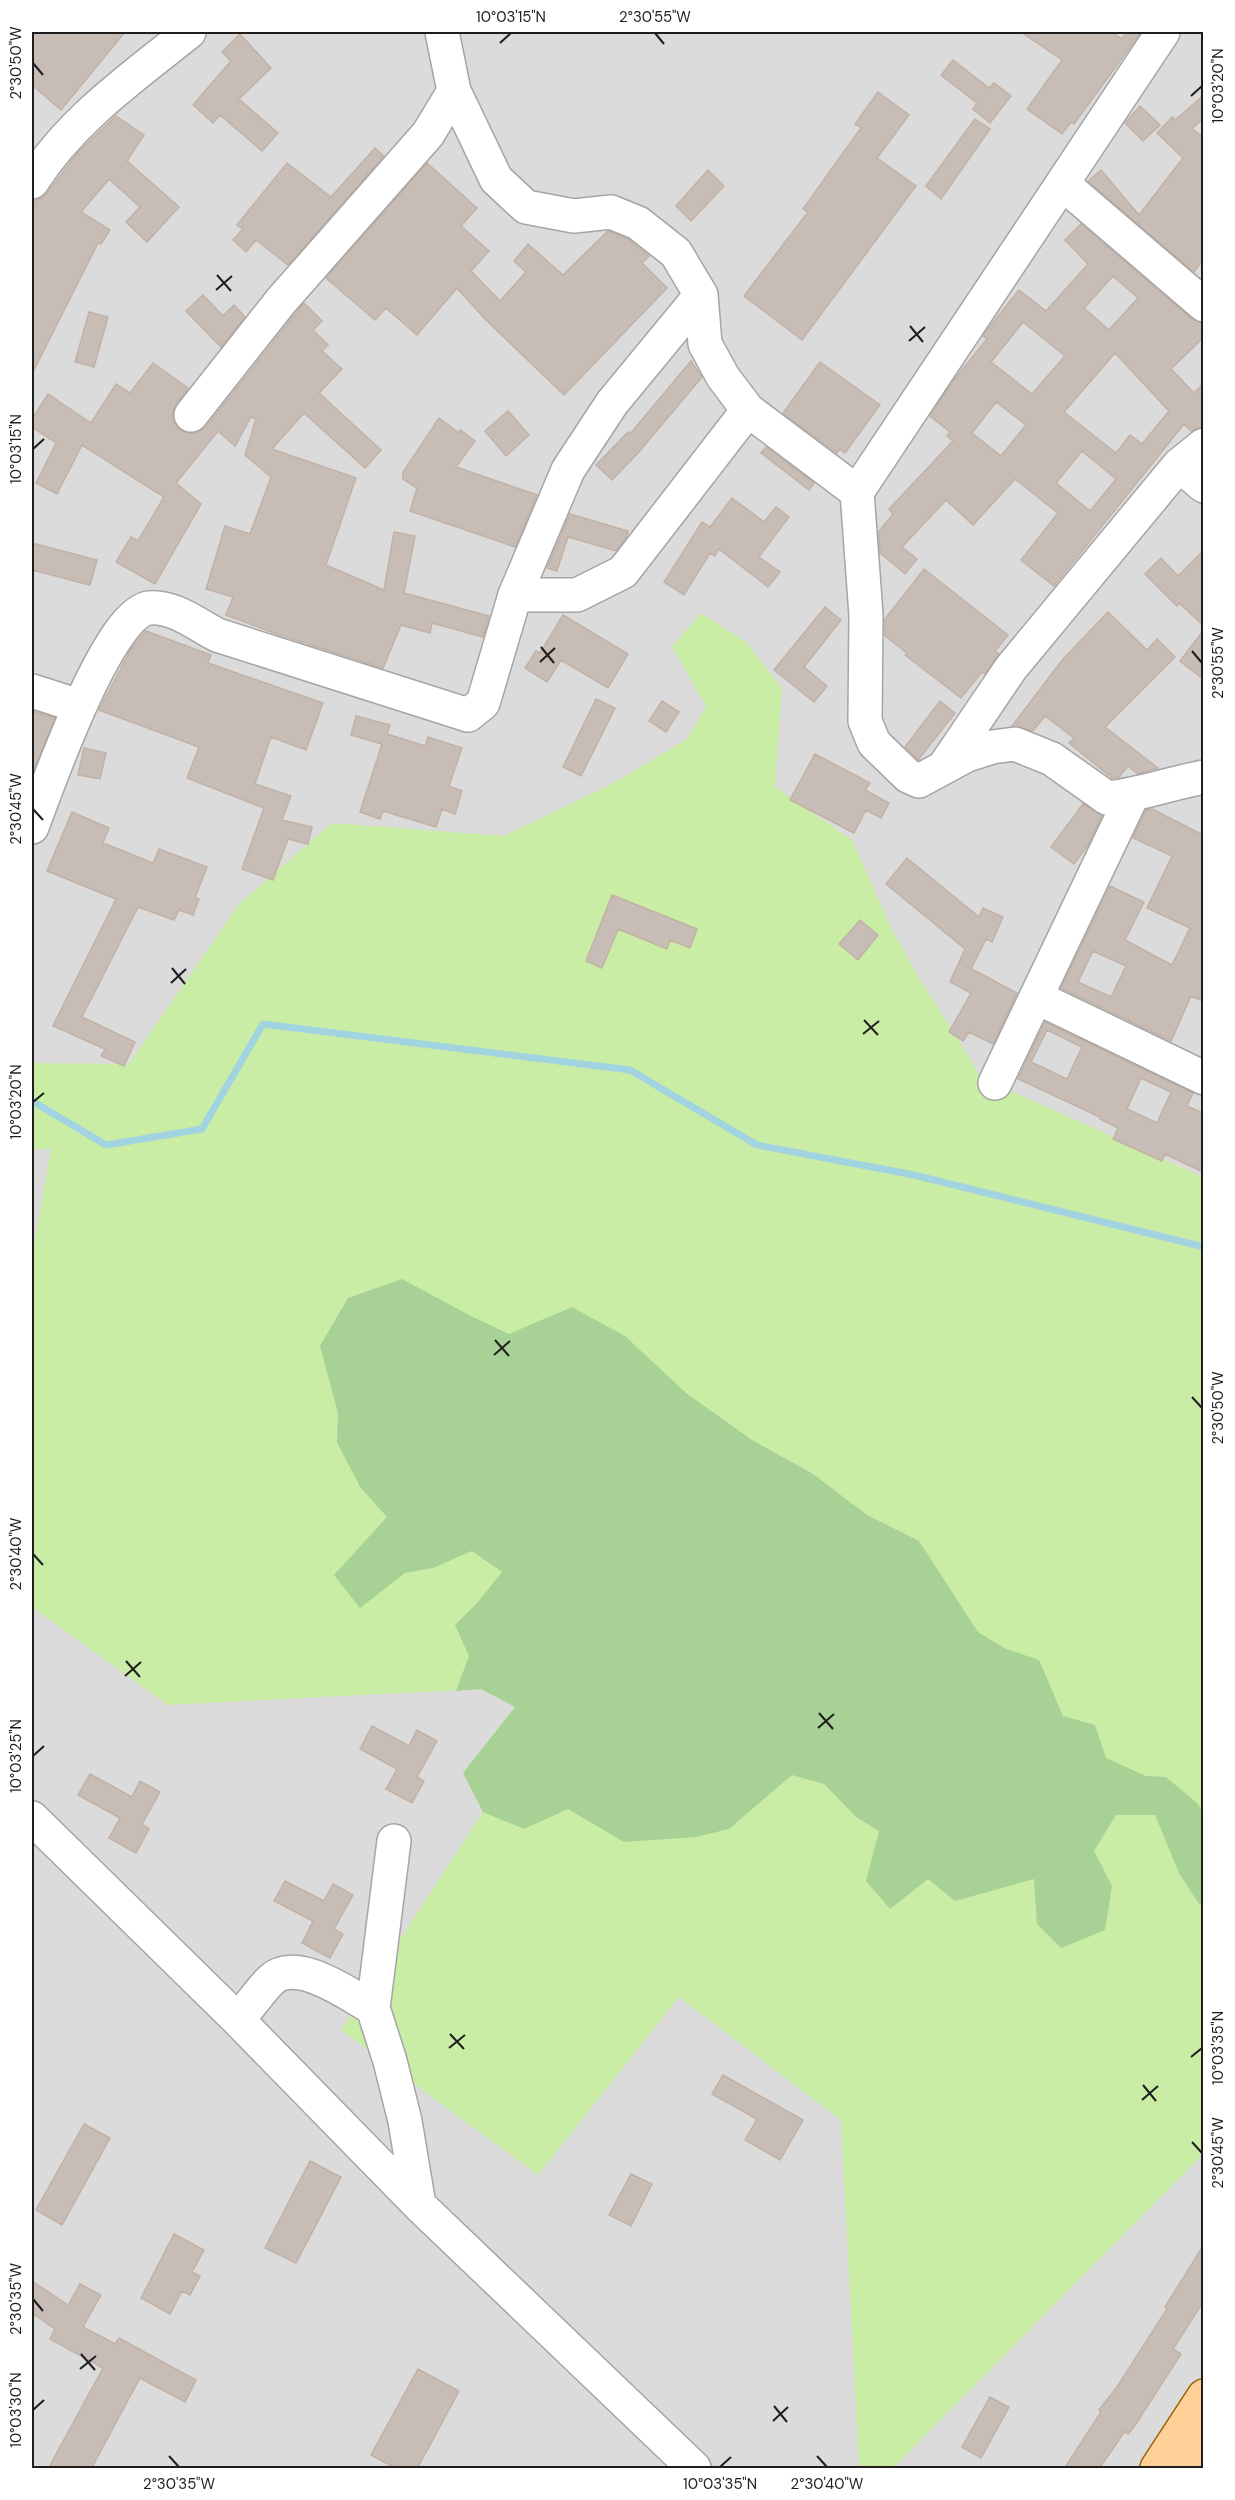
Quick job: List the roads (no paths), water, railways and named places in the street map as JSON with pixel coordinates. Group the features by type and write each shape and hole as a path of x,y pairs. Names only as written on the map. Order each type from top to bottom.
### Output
{"main road":[{"path":"1157,2469 1203,2396"},
{"path":"1189,2469 1203,2445"}],"street":[{"path":"32,182 53,151 99,105 189,32"},
{"path":"442,32 454,91 496,179 526,207 574,216 611,212 638,223 675,253 700,295 705,344 723,377 748,410 857,492"},
{"path":"1163,32 857,492 866,615 865,722 874,743 908,776 919,781 967,755 992,747 1014,744 1052,759 1107,798 1132,796 1203,777"},
{"path":"191,415 281,301 428,134 454,91"},
{"path":"1063,184 1203,305"},
{"path":"32,827 79,706 117,635 133,616 148,608 161,608 183,616 217,635 468,716 483,703 514,595 568,470 612,403 700,295"},
{"path":"514,595 577,595 623,572 748,410"},
{"path":"942,768 1011,668 1191,455 1203,486"},
{"path":"32,691 79,706"},
{"path":"994,1083 1132,796"},
{"path":"1036,996 1203,1078"},
{"path":"32,1818 238,2020 419,2205 694,2469"},
{"path":"394,1841 373,2008 390,2061 405,2121 419,2205"},
{"path":"238,2020 273,1978 291,1972 309,1973 373,2008"}],"waterway":[{"path":"32,1101 106,1145 202,1129 263,1024 630,1070 757,1145 914,1175 1204,1247"}]}
